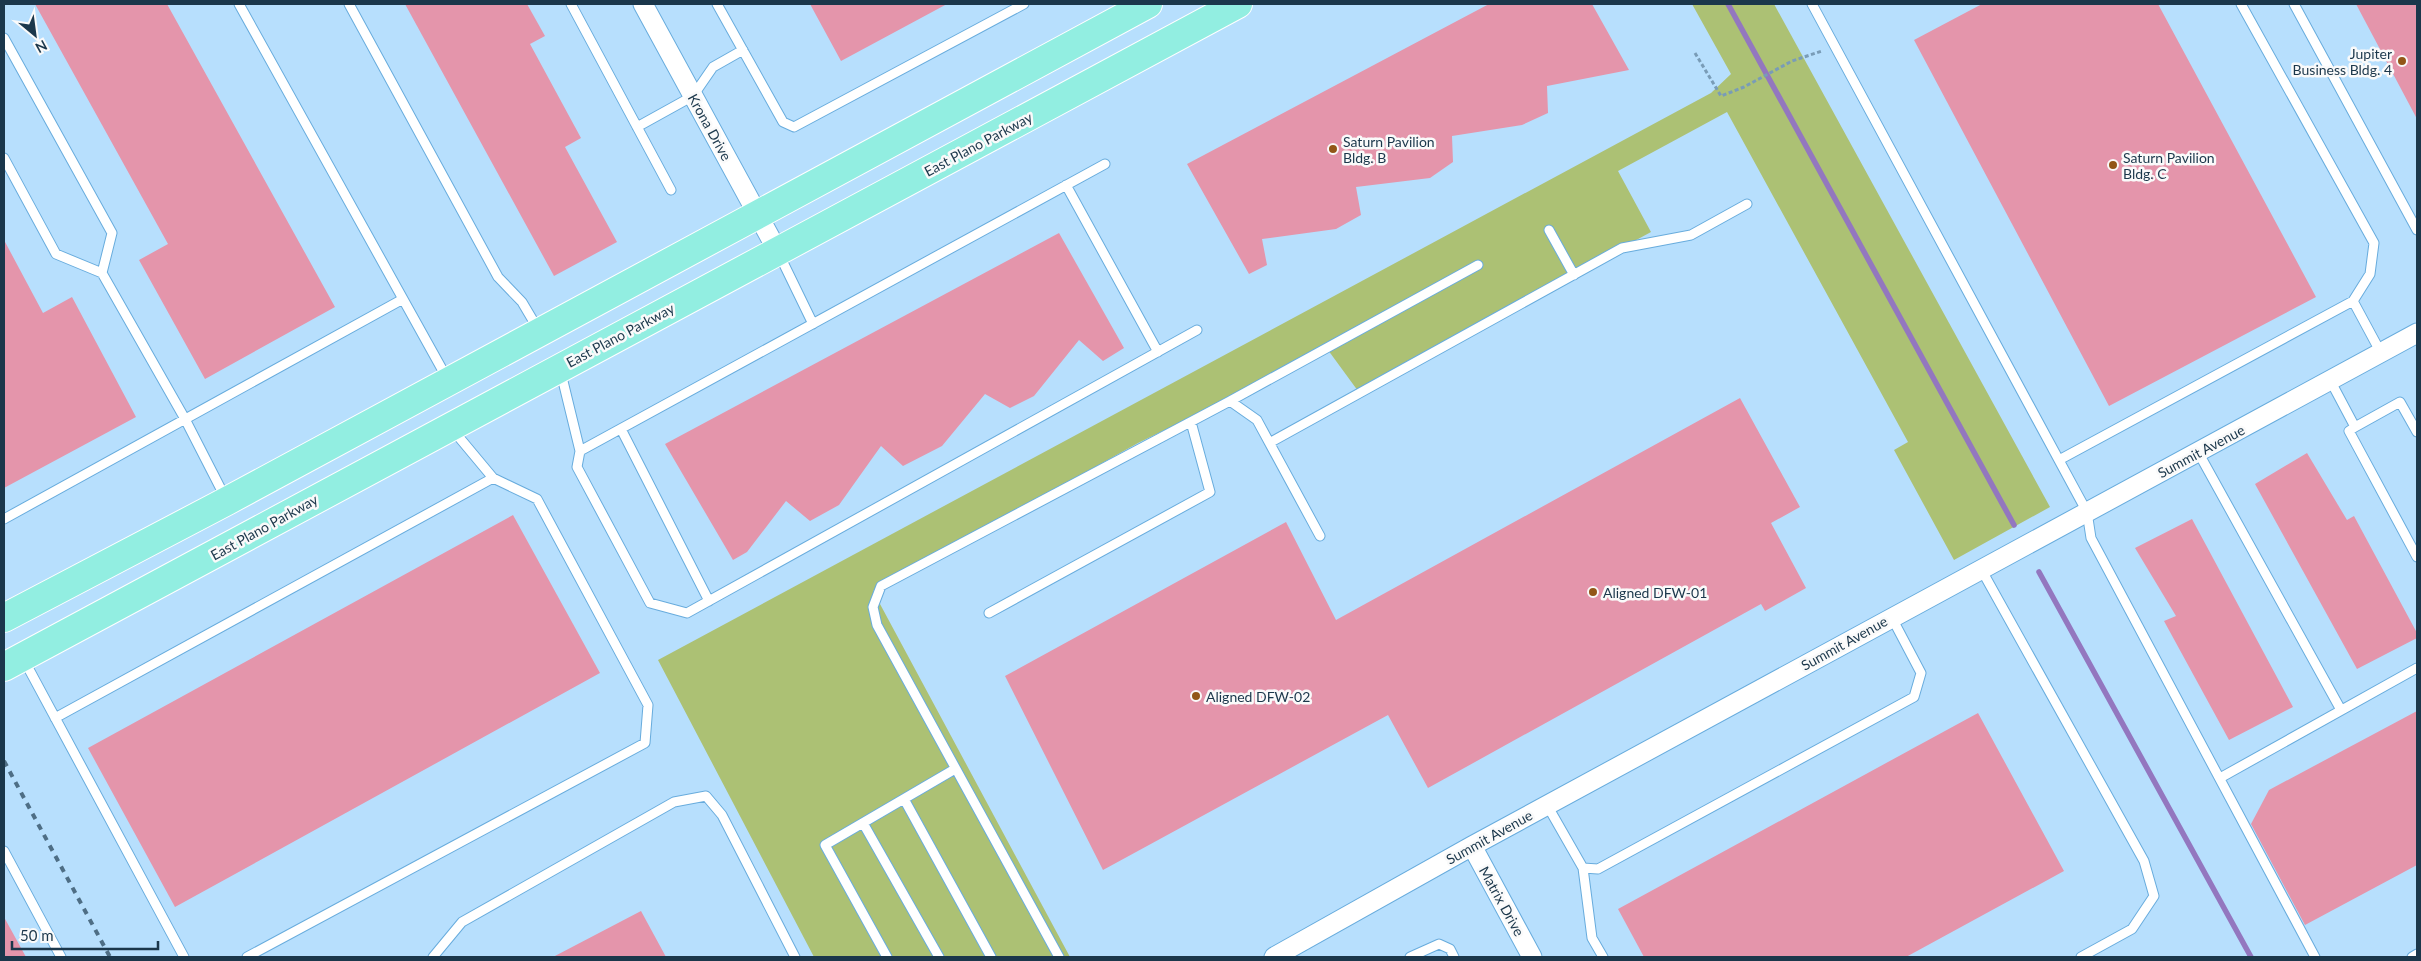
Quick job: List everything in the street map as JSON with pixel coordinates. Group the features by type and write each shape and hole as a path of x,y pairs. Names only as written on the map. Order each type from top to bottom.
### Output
{"main road":[{"path":"4,618 227,501 539,330 1148,4"},
{"name":"East Plano Parkway","path":"13,662 1238,4"},
{"path":"1048,59 1068,96"},
{"path":"539,330 560,367"},
{"path":"227,501 246,537"},
{"path":"4,622 13,662"}],"street":[{"name":"Krona Drive","path":"643,4 777,250"},
{"name":"Summit Avenue","path":"1274,957 1546,805 2417,333"},
{"name":"Matrix Drive","path":"1472,846 1532,957"}],"lane":[{"path":"239,4 448,380"},
{"path":"349,4 498,277 522,302 539,330"},
{"path":"571,4 672,190"},
{"path":"717,4 783,122 794,127 1024,4"},
{"path":"1812,4 2087,512 2091,538 2315,957"},
{"path":"2058,460 2353,301 2370,274 2374,243 2241,4"},
{"path":"2294,4 2417,230"},
{"path":"4,38 112,234 102,274"},
{"path":"637,126 693,96 713,66 743,50"},
{"path":"4,158 56,254 102,274 185,419 227,501"},
{"path":"580,451 1105,164"},
{"path":"1066,185 1158,352"},
{"path":"1270,442 1622,248 1690,235 1747,204"},
{"path":"1549,230 1574,275"},
{"path":"777,250 813,324"},
{"path":"1059,957 877,625 873,607 881,586 1191,422 1478,265"},
{"path":"4,519 402,299"},
{"path":"2353,301 2381,353"},
{"path":"560,367 580,451 577,467 650,603 687,613 1197,330"},
{"path":"2330,380 2355,427"},
{"path":"1230,401 1257,420 1320,536"},
{"path":"2417,432 2400,402 2349,431 2417,557"},
{"path":"989,613 1210,492 1191,422"},
{"path":"247,957 646,743 648,704 537,499 493,478 450,426"},
{"path":"621,429 709,601"},
{"path":"2198,452 2341,710"},
{"path":"55,718 493,478"},
{"path":"1981,569 2144,861 2154,896 2132,929 2080,957"},
{"path":"1583,868 1598,869 1914,697 1921,673 1892,617"},
{"path":"13,662 55,718 184,957"},
{"path":"2220,778 2417,668"},
{"path":"887,957 825,845 955,769"},
{"path":"432,957 462,922 674,802 706,796 722,815 795,957"},
{"path":"904,798 991,957"},
{"path":"1546,805 1583,868 1592,938 1603,957"},
{"path":"863,823 939,957"},
{"path":"4,851 61,957"},
{"path":"1410,957 1439,944 1450,949 1454,957"},
{"path":"2412,957 2417,954"}],"path":[{"path":"1695,53 1721,96 1744,87 1792,61 1834,47"}],"green space":[{"path":"1692,4 1774,4 2050,507 1954,560 1894,450 1908,442 1727,112 1618,171 1651,232 1358,391 1328,350 1138,443 873,591 1070,957 814,957 658,660 1711,93 1731,74"}],"building":[{"path":"35,4 167,4 335,307 205,379 139,260 168,244"},
{"path":"405,4 527,4 545,36 530,44 581,138 565,147 617,242 554,276"},
{"path":"810,4 947,4 841,61"},
{"name":"Saturn Pavilion Bldg. B","path":"1489,4 1592,4 1629,70 1547,86 1548,113 1522,125 1452,136 1453,162 1430,178 1356,187 1361,215 1336,229 1262,239 1267,265 1249,274 1187,164"},
{"name":"Saturn Pavilion Bldg. C","path":"1982,4 2158,4 2316,297 2109,406 1914,40"},
{"name":"Jupiter Business Bldg. 4","path":"2356,4 2417,4 2417,119"},
{"path":"1059,233 1124,348 1103,361 1079,340 1034,396 1010,408 985,394 942,446 903,466 881,446 839,505 810,521 786,501 747,552 733,560 665,444"},
{"path":"4,240 43,313 72,297 136,417 4,488"},
{"path":"1740,398 1800,507 1771,523 1806,588 1765,611 1761,604 1428,788 1388,715 1103,870 1005,676 1286,522 1336,620"},
{"path":"2307,453 2347,520 2354,516 2417,633 2417,638 2357,669 2255,484"},
{"path":"513,515 600,673 175,907 88,748"},
{"path":"2192,519 2293,707 2229,740 2164,621 2176,616 2135,548"},
{"path":"2417,711 2417,865 2305,925 2251,824 2269,790"},
{"path":"1978,713 2064,871 1906,957 1644,957 1618,909"},
{"path":"641,911 666,957 553,957"},
{"path":"4,917 26,957 4,957"}],"waterway":[{"path":"1728,4 2014,525"},
{"path":"2039,572 2251,957"}],"railway":[{"path":"4,761 110,957"}],"place":[{"name":"Jupiter Business Bldg. 4","path":"2402,61"},
{"name":"Saturn Pavilion Bldg. B","path":"1333,149"},
{"name":"Saturn Pavilion Bldg. C","path":"2113,165"},
{"name":"Aligned DFW-01","path":"1593,592"},
{"name":"Aligned DFW-02","path":"1196,696"}]}
